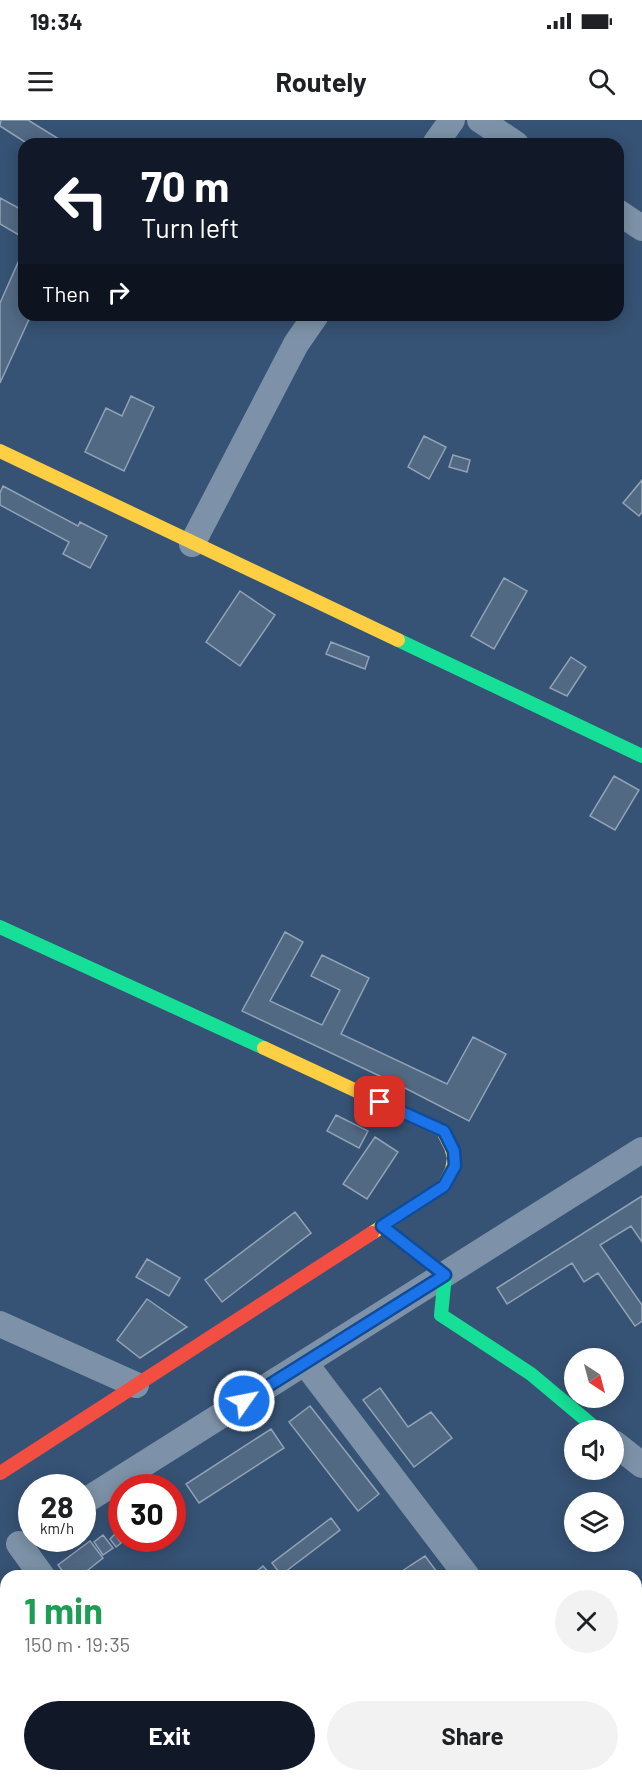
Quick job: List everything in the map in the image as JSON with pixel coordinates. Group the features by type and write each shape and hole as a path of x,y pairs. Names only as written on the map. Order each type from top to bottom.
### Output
{"street":[{"path":"439,138 452,120"},
{"path":"480,120 507,138"},
{"path":"624,216 642,228"},
{"path":"192,544 296,344 312,321"},
{"path":"0,451 642,756"},
{"path":"0,927 444,1131 454,1151 455,1166 444,1186 0,1473"},
{"path":"96,1494 642,1150"},
{"path":"382,1226 445,1275"},
{"path":"445,1275 441,1315 531,1374 586,1420"},
{"path":"0,1324 136,1385"},
{"path":"305,1362 462,1570"},
{"path":"624,1451 642,1465"},
{"path":"17,1545 37,1570"}],"building":[{"path":"1,120 28,120 57,138 19,138 0,126"},
{"path":"0,198 18,208 18,234 0,224"},
{"path":"18,262 18,321 28,321 0,383 0,303"},
{"path":"131,396 154,407 124,471 85,452 106,408 122,416"},
{"path":"424,436 446,447 429,479 408,467"},
{"path":"453,455 470,460 467,472 449,467"},
{"path":"642,480 642,512 639,516 623,503"},
{"path":"3,486 78,526 80,522 107,536 90,568 63,554 69,542 0,505 0,493"},
{"path":"504,578 527,591 494,649 471,636"},
{"path":"240,591 275,615 240,666 206,642"},
{"path":"331,642 369,657 365,669 326,654"},
{"path":"571,657 586,667 567,696 550,688"},
{"path":"614,776 639,790 615,830 590,816"},
{"path":"285,932 303,942 270,1001 322,1025 340,990 311,976 322,955 369,978 341,1034 447,1084 473,1037 506,1054 469,1121 401,1086 242,1011"},
{"path":"336,1115 368,1131 359,1148 327,1131"},
{"path":"375,1137 398,1152 367,1199 343,1184"},
{"path":"642,1196 642,1242 631,1226 600,1245 642,1305 642,1321 635,1326 598,1273 584,1282 572,1263 507,1304 497,1288"},
{"path":"295,1212 311,1233 222,1302 205,1280"},
{"path":"147,1259 180,1278 169,1296 136,1277"},
{"path":"147,1299 187,1327 140,1358 117,1340"},
{"path":"380,1388 408,1427 431,1412 452,1438 414,1467 363,1400"},
{"path":"310,1406 379,1494 358,1511 289,1422"},
{"path":"271,1429 284,1448 199,1503 186,1484"},
{"path":"331,1518 340,1530 288,1570 277,1570 272,1563"},
{"path":"103,1535 108,1542 108,1552 103,1555 96,1545 96,1540"},
{"path":"96,1549 103,1558 88,1570 62,1570 58,1565 75,1552 96,1552"},
{"path":"425,1556 436,1570 404,1570"}],"traffic: fast":[{"path":"398,640 642,756"},
{"path":"0,927 264,1048"},
{"path":"382,1226 445,1275 441,1315 531,1374 586,1420"}],"traffic: slow":[{"path":"0,451 398,640"},
{"path":"264,1048 443,1131 454,1158 452,1170 444,1186 372,1233"}],"traffic: jam":[{"path":"0,1473 372,1233"}],"route":[{"path":"244,1401 445,1275 382,1226 444,1186 455,1166 454,1151 444,1131 380,1102"}]}
